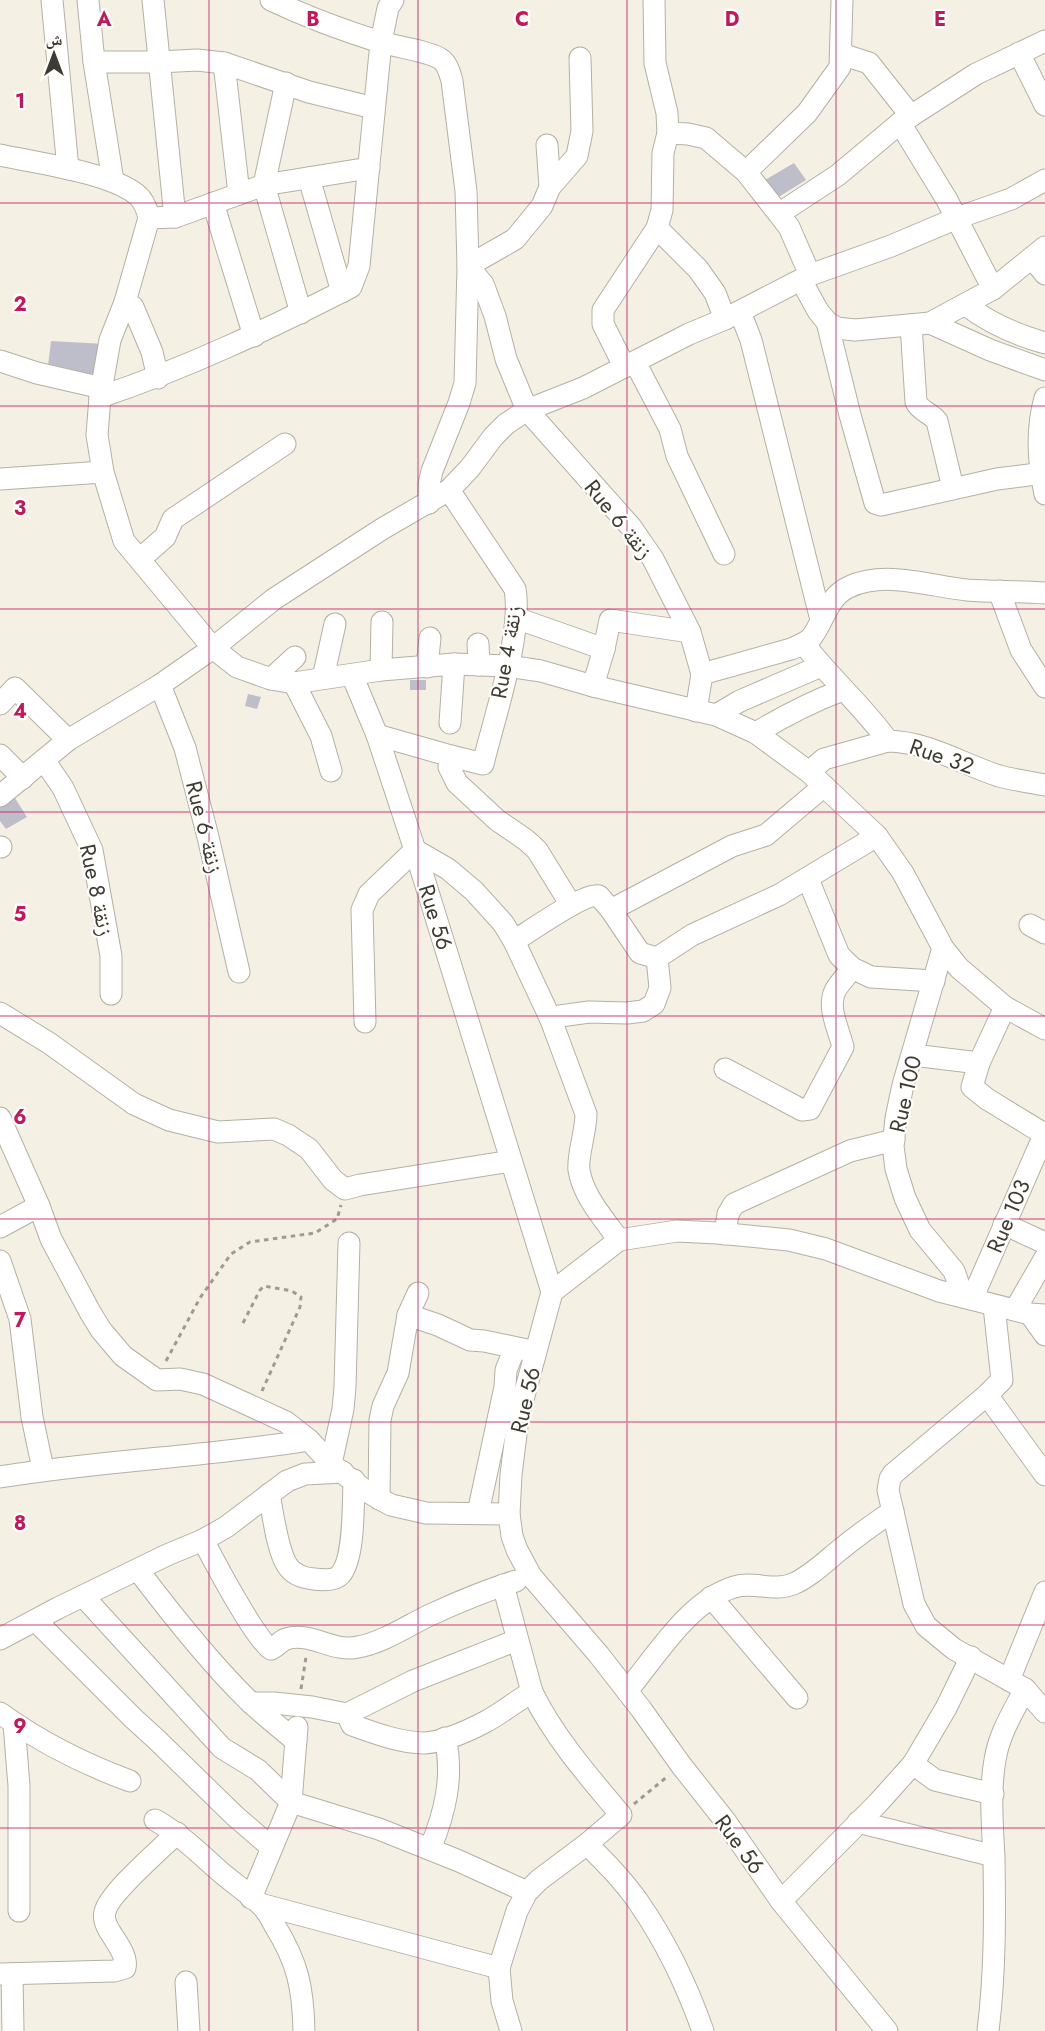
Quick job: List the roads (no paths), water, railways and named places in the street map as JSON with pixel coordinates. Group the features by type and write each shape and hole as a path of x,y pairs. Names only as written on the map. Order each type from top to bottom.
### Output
{"street":[{"path":"52,0 68,169"},
{"path":"88,0 94,62 113,181"},
{"path":"153,0 175,217"},
{"path":"271,0 309,19 442,60 452,81 466,191 468,266 465,383 432,471 429,503"},
{"path":"0,361 101,392 158,378 254,336 351,287 359,266 381,42 388,9 393,0"},
{"path":"654,0 655,63 667,113 668,133 663,153 662,210 657,228 603,310 603,324 670,429 676,456 724,554"},
{"path":"746,172 807,113 840,67 842,0"},
{"path":"780,213 838,175 905,119 976,74 1045,41"},
{"path":"1019,53 1045,105"},
{"path":"841,54 869,63 905,119 993,289"},
{"path":"468,266 515,239 542,206 550,187 577,156 582,131 580,58"},
{"path":"94,62 198,60 224,63 309,92 374,108"},
{"path":"224,63 239,194"},
{"path":"286,83 264,185 301,313"},
{"path":"668,133 706,138 746,172 780,213 798,244 818,311 827,322 837,328 855,330 920,324 966,305 1041,260"},
{"path":"547,145 550,187"},
{"path":"0,155 113,181 137,194 147,207 149,218 125,302 110,340 101,392 97,435 103,472 124,541 213,648 237,667 271,679 294,683 381,670 454,664 507,666 541,672 716,715 756,733 816,779 877,836 903,873 943,948 959,969 1005,1007 1045,1029"},
{"path":"149,218 175,217 264,185 369,168"},
{"path":"309,178 342,292"},
{"path":"0,796 68,740 160,685 213,648 273,599 382,529 449,490 470,468 493,437 506,424 527,410 584,388 806,277 1011,199 1045,180"},
{"path":"213,203 254,336"},
{"path":"657,228 698,270 751,340 821,620"},
{"name":"Rue 6 زنقة","path":"468,266 487,292 506,359 527,410 631,527 653,559 690,632 702,674 696,711"},
{"path":"125,302 133,308 152,352 158,378"},
{"path":"966,305 994,323 1045,343"},
{"path":"827,322 874,501 881,505 953,488 1043,473"},
{"path":"920,324 1045,370"},
{"path":"920,324 916,402 937,421 953,488"},
{"path":"1045,398 1039,431 1045,494"},
{"path":"140,559 165,537 173,519 285,444"},
{"path":"0,479 103,472"},
{"name":"Rue 4 زنقة","path":"449,490 515,589 518,604 507,666 483,764 468,794"},
{"path":"702,674 804,644 811,638 830,603 839,594 849,587 866,582 888,580 968,590 1045,593"},
{"path":"999,591 1021,650 1045,687"},
{"path":"516,618 604,649"},
{"path":"593,686 610,620 690,632"},
{"path":"381,670 382,622"},
{"path":"323,678 335,624"},
{"path":"427,667 430,638"},
{"path":"478,644 479,665"},
{"path":"804,644 843,690 871,717 888,741"},
{"path":"271,679 295,657"},
{"path":"450,723 454,664"},
{"path":"716,715 740,700 821,666"},
{"name":"Rue 56","path":"352,675 377,735 415,850 552,1292 518,1418 509,1514 512,1536 531,1576 599,1655 726,1822 782,1901 887,2031"},
{"path":"294,683 321,736 331,771"},
{"name":"Rue 6 زنقة","path":"160,685 184,748 208,837 239,972"},
{"path":"0,704 15,688 68,740"},
{"path":"756,733 794,712 843,690"},
{"path":"377,735 483,764"},
{"name":"Rue 32","path":"610,910 719,853 766,835 816,779 824,759 888,741 906,742 924,746 1000,776 1045,785"},
{"path":"0,755 23,778"},
{"path":"451,756 449,767 452,775 468,794 497,820 537,850 571,905"},
{"name":"Rue 8 زنقة","path":"44,760 63,788 92,850 111,957 111,994"},
{"path":"514,941 571,905 595,894 610,910 640,953 657,958 692,935 779,895 808,879 877,836"},
{"path":"365,1022 362,910 369,894 415,850 448,869 474,891 503,923 514,941 551,1020 586,1114 586,1131 579,1169 585,1189 619,1240"},
{"path":"808,879 839,955 852,968 871,977 934,981"},
{"name":"Rue 100","path":"943,948 896,1118 894,1140 896,1170 905,1198 920,1230 954,1271 967,1298"},
{"path":"551,1020 560,1016 589,1012 643,1011 654,1004 660,988 657,958"},
{"path":"725,1069 802,1110 810,1109 843,1047 833,1011 833,1000 836,991 852,968"},
{"path":"1005,1007 972,1087 976,1092 1045,1134"},
{"path":"0,1013 49,1043 134,1104 169,1120 218,1132 274,1129 288,1135 309,1149 333,1180 345,1189 511,1161"},
{"path":"913,1055 980,1063"},
{"path":"0,1118 51,1239 101,1330 123,1356 157,1380 193,1381 286,1422 343,1472 379,1499 391,1505 426,1513 509,1514"},
{"name":"Rue 103","path":"967,1298 1045,1134"},
{"path":"725,1234 728,1214 734,1204 850,1151 894,1140"},
{"path":"0,1227 39,1206"},
{"path":"1004,1224 1045,1243"},
{"path":"552,1292 619,1240 676,1232 725,1234 789,1240 826,1249 939,1291 1021,1311 1045,1335"},
{"path":"268,1494 282,1556 287,1567 299,1576 312,1579 333,1579 342,1572 349,1554 343,1472 343,1409 349,1243"},
{"path":"1045,1258 1021,1311 999,1384 893,1474 888,1483 914,1604 926,1626 954,1649 1017,1684 1045,1712"},
{"path":"0,1261 20,1319 32,1417 42,1469"},
{"path":"379,1499 380,1420 383,1406 398,1373 408,1315 418,1293"},
{"path":"408,1315 438,1325 470,1340 536,1352"},
{"path":"478,1513 505,1387 506,1370 514,1348"},
{"path":"987,1395 1045,1475"},
{"path":"0,1477 42,1469 193,1456 272,1447 309,1440"},
{"path":"0,1639 167,1555 203,1540 226,1527 279,1485 305,1474 343,1472"},
{"path":"627,1691 693,1611 711,1597 736,1587 755,1584 776,1588 793,1584 826,1561 866,1528 893,1511"},
{"path":"203,1540 265,1645 274,1648 286,1639 308,1638 335,1647 351,1649 365,1646 431,1615 531,1576"},
{"path":"138,1570 160,1599 250,1703 296,1741"},
{"path":"503,1585 532,1692 555,1732 621,1815 527,1892 511,1929 499,1968 502,2001 511,2031"},
{"path":"988,2031 993,1990 994,1761 1045,1592"},
{"path":"83,1596 222,1748 258,1770 291,1802 379,1829 527,1892"},
{"path":"711,1597 797,1698"},
{"path":"36,1621 134,1719 235,1816 271,1847"},
{"path":"250,1703 274,1703 346,1714 413,1682 518,1640"},
{"path":"782,1901 913,1764 946,1708 971,1657"},
{"path":"346,1714 352,1725 398,1739 424,1743 445,1738 487,1721 532,1692"},
{"path":"256,1901 271,1847 291,1802 299,1706"},
{"path":"7,1718 63,1752 130,1780"},
{"path":"7,1718 19,1786 19,1911"},
{"path":"430,1849 443,1815 448,1781 445,1738"},
{"path":"913,1764 935,1780 993,1794"},
{"path":"155,1820 177,1833 256,1901 286,1942 293,1957 302,1997 304,2031"},
{"path":"858,1822 994,1856"},
{"path":"13,2031 6,1974 114,1971 125,1968 126,1961 106,1925 104,1914 121,1889 177,1833"},
{"path":"587,1844 639,1902 686,1988 703,2031"},
{"path":"256,1901 499,1968"},
{"path":"186,1982 189,2031"}]}
